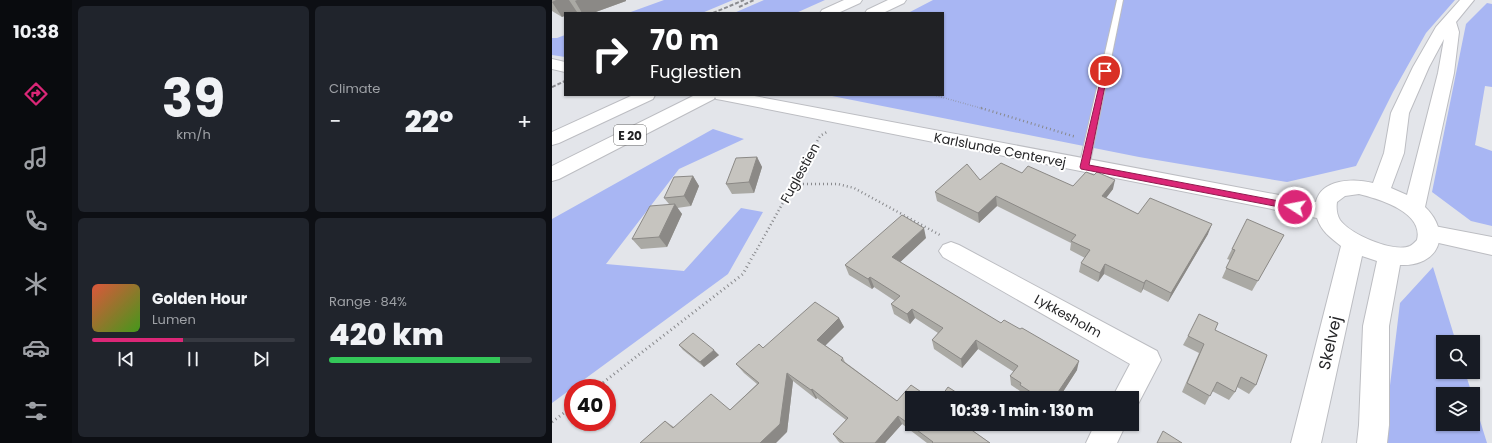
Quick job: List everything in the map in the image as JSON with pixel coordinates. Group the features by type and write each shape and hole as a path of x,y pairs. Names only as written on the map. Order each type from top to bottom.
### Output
{"main road":[{"path":"829,12 855,0"},
{"path":"874,12 899,0"},
{"path":"1380,191 1394,153 1400,112 1421,67 1441,30 1467,0"},
{"path":"1414,209 1446,73 1452,32 1449,22"},
{"path":"552,64 564,66"},
{"name":"E 20","path":"552,139 645,96"},
{"name":"E 20","path":"552,174 706,96"},
{"name":"Karlslunde Centervej","path":"727,96 1084,167 1326,212"},
{"path":"1359,187 1380,191 1400,200 1414,209 1424,221 1429,233 1427,245 1415,254 1390,256 1372,251 1353,243 1338,232 1330,222 1326,212 1327,199 1339,190 1359,187"},
{"path":"1429,233 1492,246"},
{"name":"Skelvej","path":"1306,443 1353,243"},
{"name":"Lykkesholm","path":"951,251 1147,360 1130,391"},
{"path":"1372,443 1374,425 1376,326 1390,256"},
{"path":"1101,443 1107,431"}],"lane":[{"path":"1084,167 1120,0"}],"path":[{"path":"938,96 1090,141"},
{"name":"Fuglestien","path":"608,379 743,274 795,184 820,136 828,132"},
{"path":"795,184 838,184 854,188 947,239 951,251"},
{"path":"552,422 564,413"}],"shaded area":[{"path":"664,0 733,0 704,12 631,12"},
{"path":"764,0 825,0 798,12 736,12"},
{"path":"933,0 1455,0 1426,33 1393,92 1356,166 1287,182 1139,157 832,96 944,96 944,12 910,12"},
{"path":"1487,3 1492,4 1492,87 1485,86 1475,145 1492,151 1492,226 1471,221 1432,192 1466,24"},
{"path":"564,35 564,57 552,55 552,38"},
{"path":"713,129 744,139 679,169 606,264 684,271 741,208 763,212 728,274 585,379 564,379 564,394 552,403 552,219"},
{"path":"1433,267 1454,335 1436,335 1436,379 1467,379 1470,387 1436,387 1436,431 1480,431 1480,420 1487,443 1383,443 1400,303"}],"building":[{"path":"757,157 749,182 726,184 736,158"},
{"path":"1001,163 1022,173 1028,166 1073,186 1086,172 1094,175 1097,172 1115,180 1102,196 1138,214 1150,198 1212,224 1171,293 1146,280 1144,283 1105,264 1100,273 1081,263 1090,250 1071,241 1076,235 996,196 978,213 935,192 967,164 980,180"},
{"path":"693,176 684,196 664,198 674,177"},
{"path":"675,204 659,237 632,239 650,206"},
{"path":"902,215 924,228 892,257 1001,323 1004,320 1020,329 1022,328 1079,361 1059,391 1029,391 1020,385 1021,383 1010,376 1018,366 976,340 961,359 932,340 943,328 912,309 907,314 891,304 900,296 870,277 868,279 845,265"},
{"path":"1247,219 1284,235 1258,281 1226,268 1235,250 1232,249"},
{"path":"815,302 839,318 817,340 843,358 841,360 897,401 905,392 905,421 898,416 875,443 844,443 833,434 848,418 812,389 811,390 787,373 780,424 760,443 640,443 665,421 673,428 711,394 730,410 759,383 736,364 759,344 763,348"},
{"path":"1199,314 1218,323 1215,330 1267,355 1256,385 1241,377 1235,392 1217,382 1210,396 1187,383 1204,344 1188,336"},
{"path":"693,333 714,350 700,362 679,345"},
{"path":"911,385 920,391 906,391"},
{"path":"948,387 954,391 945,391"},
{"path":"918,431 973,431 990,443 932,443 933,442"},
{"path":"1163,431 1182,443 1157,443"}],"railway":[{"path":"715,12 744,0"},
{"path":"739,7 754,0"},
{"path":"552,87 564,81"}],"route":[{"path":"1105,71 1084,167 1295,207"}]}
